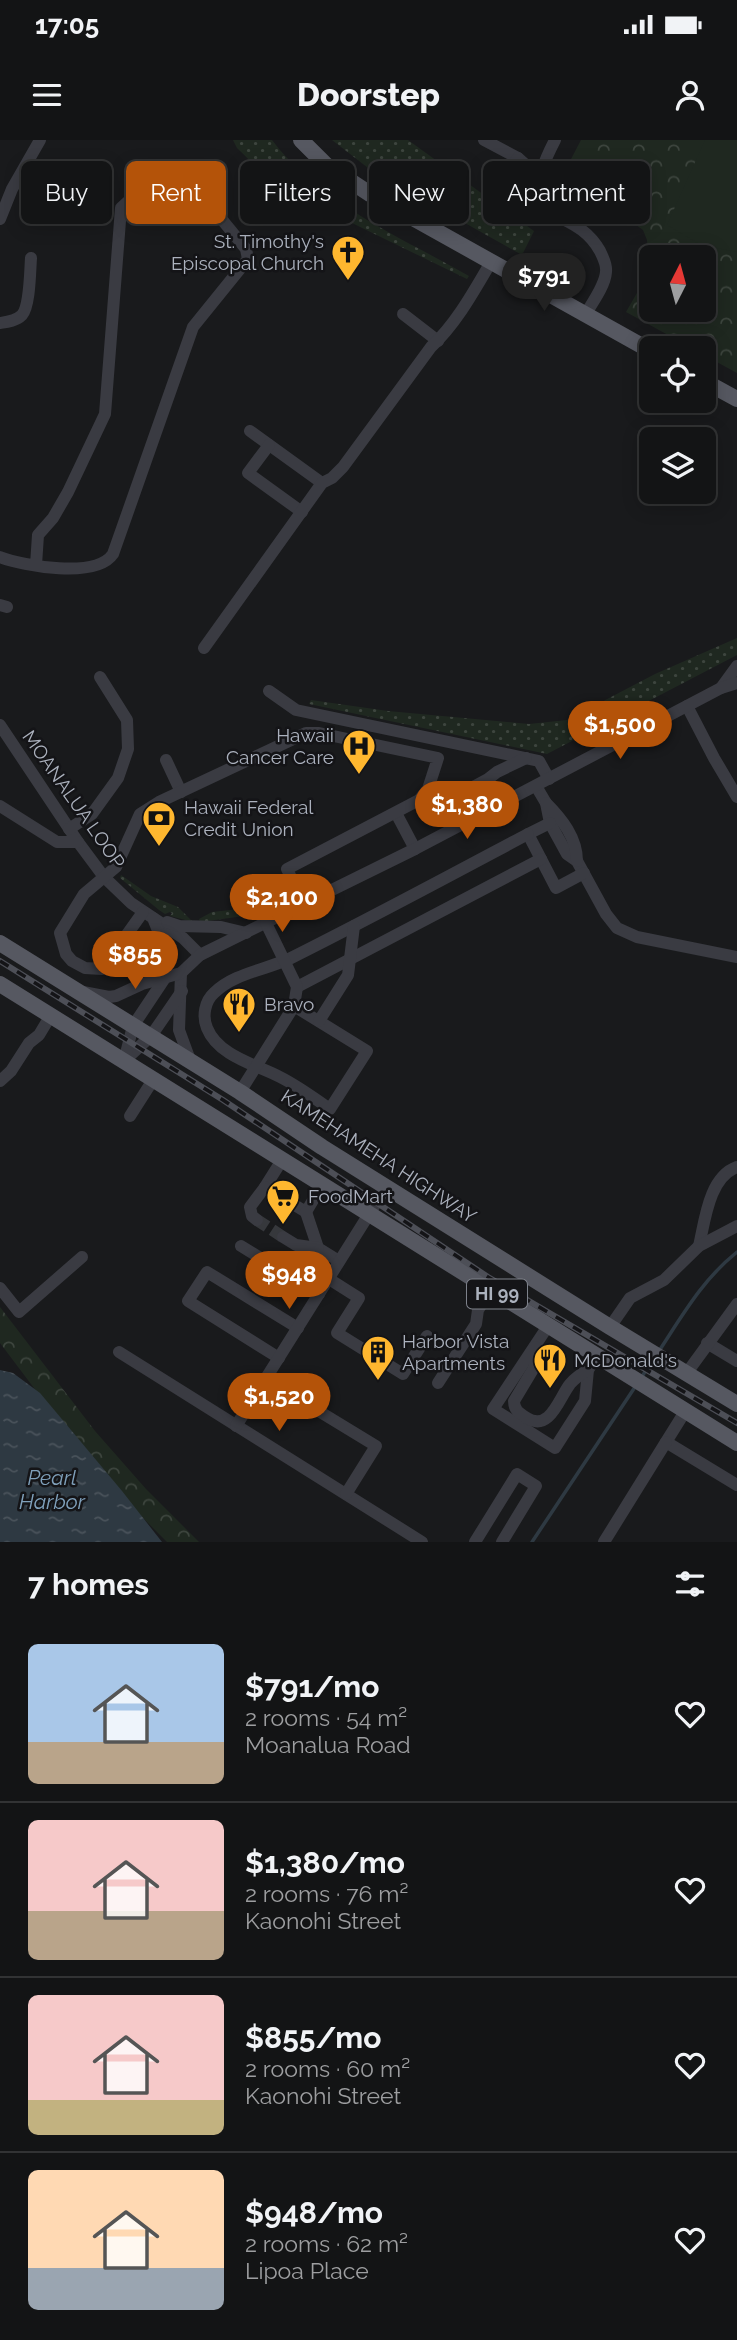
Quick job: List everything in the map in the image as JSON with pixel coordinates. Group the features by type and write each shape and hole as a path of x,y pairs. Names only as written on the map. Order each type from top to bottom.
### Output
{"main road":[{"path":"301,140 346,180 639,344"},
{"path":"716,388 737,400"},
{"name":"KAMEHAMEHA HIGHWAY","path":"0,943 190,1060 386,1187 737,1404"},
{"name":"HI 99","path":"0,984 548,1326 592,1363 625,1373 737,1443"}],"street":[{"path":"0,219 12,189 40,140"},
{"path":"484,140 508,145 521,161"},
{"path":"545,161 555,140"},
{"path":"0,557 36,565 56,569 100,565 108,561 113,554 193,327 248,259 246,249 178,166 132,197 121,208 105,414 68,492 53,518 38,535 36,565"},
{"path":"568,224 590,237 605,262 605,277 585,315"},
{"path":"0,323 12,321 22,315 27,306 31,258"},
{"path":"204,648 322,484 343,467 438,341 472,295 491,262"},
{"path":"403,314 438,341"},
{"path":"250,431 322,484"},
{"path":"269,445 248,473 302,512"},
{"path":"721,688 737,666"},
{"path":"69,829 92,814 117,778 128,750 127,720 100,677"},
{"path":"76,990 108,997 117,996 142,984 181,973 200,956 415,849 721,688 737,683"},
{"path":"269,691 296,710 539,761 549,779"},
{"path":"687,706 737,797"},
{"name":"MOANALUA LOOP","path":"0,726 104,877 123,896 183,938 200,956"},
{"path":"124,1061 133,1026 165,978 162,938 148,915 123,940 118,956 108,966 94,970 72,961 66,954 60,933 84,894 116,867 140,814 150,806 312,732 438,758 424,795 396,813 287,869 304,905"},
{"path":"424,795 447,800 527,758"},
{"path":"166,760 181,792"},
{"path":"536,786 546,803 561,817 577,849 577,861"},
{"path":"546,803 550,823 567,854 577,861 609,919 625,932 646,939 737,957"},
{"path":"0,806 57,842 78,842"},
{"path":"396,813 415,849"},
{"path":"294,1006 367,1051 330,1109 279,1077 255,1068 212,1037 204,1018 212,995 242,975 284,961 355,926 550,823"},
{"path":"528,834 556,888 584,873"},
{"path":"297,987 541,859"},
{"name":"MOANALUA LOOP","path":"148,915 179,926 221,927 246,933"},
{"path":"240,1092 294,1006 297,987 266,923"},
{"path":"319,1021 348,975 355,926"},
{"path":"181,973 179,1030 190,1060"},
{"path":"124,1061 151,1036 182,990"},
{"path":"0,1081 11,1071 29,1043 39,1035 51,1015"},
{"path":"130,1116 153,1080"},
{"path":"257,1220 252,1216 250,1207 282,1160"},
{"path":"699,1246 708,1206 718,1185 727,1172 737,1167"},
{"path":"306,1212 322,1185"},
{"path":"265,1187 306,1212 318,1248"},
{"path":"236,1426 386,1187"},
{"path":"610,1327 630,1298 664,1280 699,1246 737,1226"},
{"path":"283,1237 296,1245 318,1248 339,1261"},
{"path":"241,1246 319,1294"},
{"path":"0,1288 19,1312 82,1257"},
{"path":"279,1358 188,1301 207,1272 298,1328"},
{"path":"329,1279 359,1297 337,1333 403,1374 427,1336"},
{"path":"438,1383 476,1324 478,1310 491,1290"},
{"path":"680,1370 707,1343 737,1304"},
{"path":"548,1326 493,1409 555,1448 585,1401 592,1363"},
{"path":"707,1343 737,1361"},
{"path":"535,1346 535,1366 513,1404 516,1410 531,1420 540,1422 548,1417 570,1384 592,1363"},
{"path":"119,1352 422,1542"},
{"path":"266,1378 376,1446 346,1494"},
{"path":"604,1542 686,1410"},
{"path":"666,1442 737,1485"},
{"path":"481,1540 517,1474 536,1486 502,1542"}],"green space":[{"path":"233,140 272,140 289,161 250,161"},
{"path":"332,140 408,140 437,161 369,161 369,169"},
{"path":"581,140 737,140 737,373 716,362 716,336 670,336 644,322 716,322 716,245 647,245 643,230 635,224 650,224 650,161 570,161"},
{"path":"705,140 737,140 737,252 716,248 716,245 701,245 667,225"},
{"path":"469,184 483,194 483,224 524,224 534,231 522,255 467,224 469,224"},
{"path":"355,212 369,221 369,224 374,224 469,276 467,279 354,224"},
{"path":"639,289 639,319 626,312"},
{"path":"737,638 737,655 547,754 309,704 311,700 388,711 529,724 567,720 655,674"},
{"path":"121,875 151,896 178,907 193,922 170,916 170,912 165,914 120,878"},
{"path":"284,894 285,897 244,916 200,922 199,919 212,912 248,908"},
{"path":"0,1307 95,1431 146,1489 199,1542 167,1542 122,1497 71,1437 0,1343"}],"water":[{"name":"Pearl Harbor","path":"0,1370 13,1373 40,1393 162,1542 0,1542"}],"waterway":[{"path":"659,1351 703,1286 737,1252"},
{"path":"641,1378 654,1358"},
{"path":"532,1542 635,1387"}],"tunnel":[{"path":"257,1220 283,1237"}],"railway":[{"path":"0,961 223,1100 488,1277 737,1423"}],"place":[{"name":"St. Timothy's Episcopal Church","path":"348,282"},
{"name":"Hawaii Cancer Care","path":"359,776"},
{"name":"Hawaii Federal Credit Union","path":"159,848"},
{"name":"Bravo","path":"239,1034"},
{"name":"FoodMart","path":"283,1226"},
{"name":"Harbor Vista Apartments","path":"378,1382"},
{"name":"McDonald's","path":"550,1390"}]}
